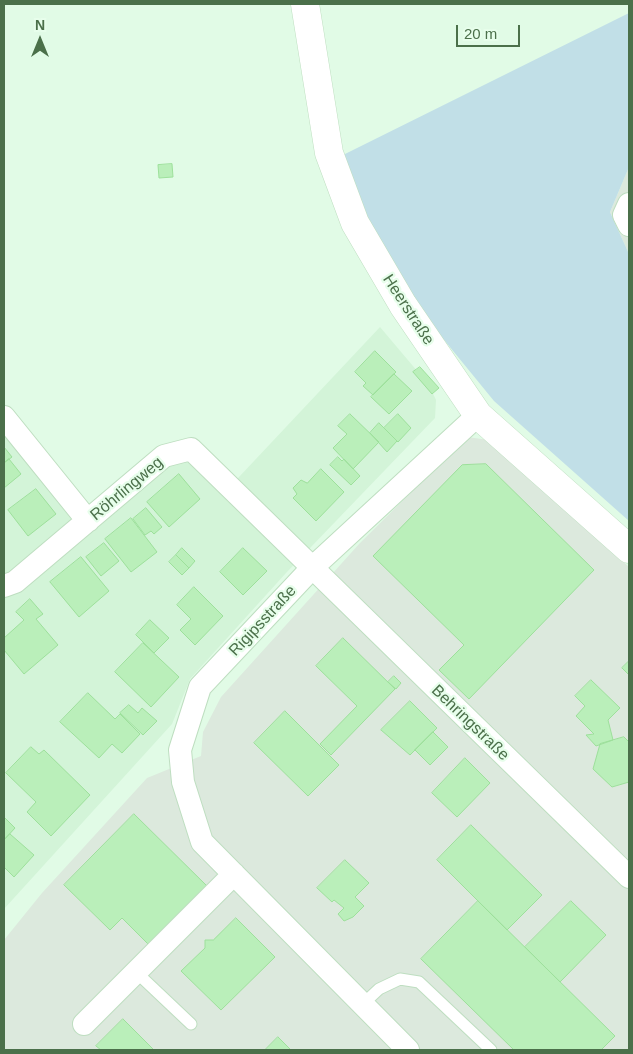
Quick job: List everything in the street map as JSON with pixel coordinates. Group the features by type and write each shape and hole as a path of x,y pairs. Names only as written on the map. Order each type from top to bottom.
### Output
{"street":[{"name":"Heerstraße","path":"305,4 329,153 355,223 403,305 478,415 629,549"},
{"path":"629,204 624,214 629,225"},
{"name":"Rigipsstraße","path":"405,1049 363,1004 202,842 183,782 180,750 200,687 312,568 478,415"},
{"path":"4,417 88,521"},
{"name":"Röhrlingweg","path":"4,586 15,582 164,456 192,449 224,478 312,568"},
{"name":"Behringstraße","path":"312,568 629,877"},
{"path":"84,1024 234,874"}],"lane":[{"path":"136,972 191,1024"},
{"path":"363,1004 380,989 400,980 419,982 491,1050"}],"shaded area":[{"path":"629,13 629,167 610,212 629,254 629,521 494,401 427,319 368,223 343,155"},
{"path":"629,167 629,254 610,212"},
{"path":"380,327 429,385 436,400 435,418 286,573 190,679 172,724 4,909 4,429 91,531 167,464 188,458 223,494"},
{"path":"467,437 489,440 629,567 629,1050 4,1050 4,940 42,893 147,778 201,756 203,732 221,697 360,543"}],"building":[{"path":"172,164 173,177 159,178 158,165"},
{"path":"375,351 396,372 373,395 363,386 366,383 355,372"},
{"path":"420,367 439,388 432,394 413,372"},
{"path":"394,374 412,391 389,414 371,397"},
{"path":"350,414 379,442 353,469 333,448 347,434 338,426"},
{"path":"398,414 411,428 398,442 384,428"},
{"path":"379,423 397,441 387,452 370,433"},
{"path":"4,447 12,457 4,463"},
{"path":"338,457 342,461 344,459 360,476 351,485 330,465"},
{"path":"9,459 21,474 4,488 4,463"},
{"path":"486,464 594,570 469,699 439,670 464,645 373,556 462,465"},
{"path":"321,469 344,492 316,521 293,498 297,494 293,488 301,480 307,483"},
{"path":"179,474 200,499 169,527 147,502"},
{"path":"36,489 56,514 28,536 8,510"},
{"path":"146,508 162,527 154,534 151,531 145,535 133,519"},
{"path":"131,518 157,552 131,572 105,539"},
{"path":"104,543 119,561 101,576 86,557"},
{"path":"182,548 195,561 189,568 176,555"},
{"path":"243,548 267,571 243,595 220,572"},
{"path":"176,555 189,568 182,575 169,562"},
{"path":"81,557 109,591 79,617 50,582"},
{"path":"194,587 223,616 195,645 180,630 191,619 177,605"},
{"path":"30,599 43,614 36,619 58,645 24,674 4,650 4,638 24,620 16,612"},
{"path":"150,620 169,638 154,653 136,635"},
{"path":"343,638 395,689 331,755 320,744 357,706 316,666"},
{"path":"143,643 179,677 151,707 115,672"},
{"path":"629,661 629,675 622,668"},
{"path":"394,676 401,683 396,689 388,682"},
{"path":"591,680 620,708 608,720 613,740 596,746 586,735 594,734 576,716 585,706 575,696"},
{"path":"88,693 115,719 120,714 140,734 122,753 112,744 99,758 60,722"},
{"path":"410,701 437,728 410,755 381,730"},
{"path":"129,705 138,713 142,708 157,721 143,735 120,713"},
{"path":"285,711 339,765 308,796 254,743"},
{"path":"433,732 448,747 430,765 415,750"},
{"path":"624,737 629,742 629,782 612,787 593,769 600,744"},
{"path":"31,747 39,754 44,750 90,795 51,836 27,812 36,802 6,773"},
{"path":"465,758 490,783 457,817 432,793"},
{"path":"134,814 207,886 149,945 122,918 110,930 64,885"},
{"path":"4,817 15,828 4,840"},
{"path":"471,825 542,895 507,930 437,860"},
{"path":"10,834 34,855 14,877 4,867 4,840"},
{"path":"345,860 369,883 355,897 364,906 353,917 344,921 338,914 344,908 334,900 332,902 317,888"},
{"path":"478,901 615,1036 601,1050 514,1050 421,959"},
{"path":"571,901 606,935 560,982 525,947"},
{"path":"236,918 275,957 221,1010 181,971 205,948 205,940 213,940"},
{"path":"123,1019 154,1050 101,1050 96,1046"},
{"path":"278,1037 291,1050 265,1050"}]}
